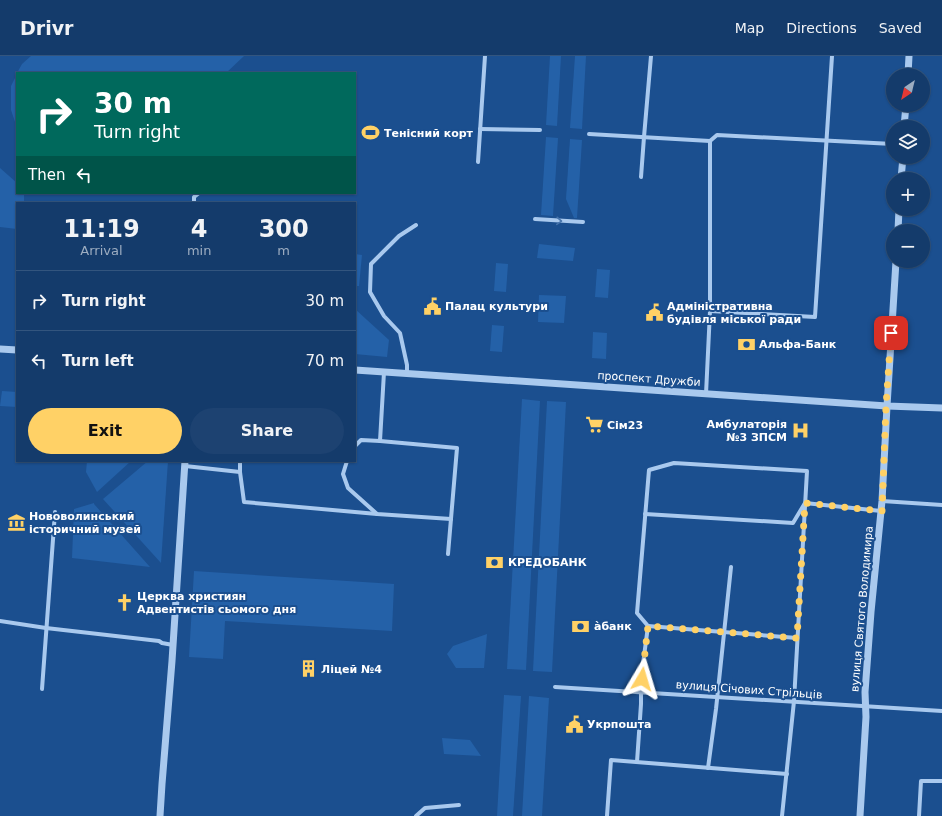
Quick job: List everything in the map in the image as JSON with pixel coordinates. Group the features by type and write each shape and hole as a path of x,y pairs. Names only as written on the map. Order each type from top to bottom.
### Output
{"street":[{"path":"478,162 485,56"},
{"path":"641,177 651,56"},
{"path":"710,311 815,316 832,56"},
{"path":"908,68 909,56"},
{"path":"480,130 540,130"},
{"path":"589,134 710,141 717,135 886,144"},
{"path":"706,394 710,311 710,141"},
{"path":"535,219 583,222"},
{"path":"407,374 407,365 400,333 384,316 370,292 372,264 399,236 416,225"},
{"name":"вулиця Святого Володимира","path":"860,816 866,717 865,692 871,612 882,511 886,406 896,268"},
{"path":"0,349 16,350"},
{"name":"проспект Дружби","path":"356,370 886,406 942,408"},
{"path":"380,441 384,372"},
{"path":"356,445 361,440 457,448 448,554"},
{"path":"240,462 244,502 451,519"},
{"path":"347,462 344,474 348,488 377,514"},
{"path":"637,762 641,692 648,626 637,612 649,470 674,463 807,471 794,702 782,816"},
{"path":"160,816 185,464 240,472"},
{"path":"882,501 942,504"},
{"path":"805,503 882,511"},
{"path":"645,514 793,523 805,503"},
{"path":"42,689 55,512"},
{"path":"708,768 731,567"},
{"path":"0,621 46,628 159,641 173,645"},
{"path":"648,626 797,638"},
{"name":"вулиця Січових Стрільців","path":"555,687 942,711"},
{"path":"607,816 611,760 787,774"},
{"path":"919,816 921,781 942,781"},
{"path":"416,816 425,808 460,805"}],"shaded area":[{"path":"31,56 244,56 227,72 18,72 22,64"},
{"path":"550,56 561,56 557,126 546,125"},
{"path":"575,56 586,56 582,129 570,128"},
{"path":"16,76 16,125 11,110 11,86"},
{"path":"546,137 558,138 553,216 541,215"},
{"path":"570,139 582,140 577,218 574,218 566,199"},
{"path":"0,168 16,182 16,194 24,194 24,202 16,202 16,229 0,227"},
{"path":"539,244 575,248 573,261 537,258"},
{"path":"356,254 362,255 359,286 356,286"},
{"path":"496,263 508,264 506,292 494,291"},
{"path":"597,269 610,270 608,298 595,297"},
{"path":"539,295 566,296 564,323 538,322"},
{"path":"356,310 389,340 387,357 356,354"},
{"path":"492,325 504,326 502,352 490,351"},
{"path":"593,332 607,333 606,359 592,358"},
{"path":"2,391 16,392 16,407 0,406"},
{"path":"522,399 540,401 526,670 507,669"},
{"path":"547,401 566,402 552,672 533,671"},
{"path":"87,462 130,462 97,492 86,472"},
{"path":"147,462 168,462 161,563 103,499"},
{"path":"94,503 150,567 72,558 74,509"},
{"path":"194,571 394,584 392,631 225,621 223,659 189,657"},
{"path":"487,634 484,668 456,668 447,654 453,646"},
{"path":"504,695 521,696 513,816 497,816"},
{"path":"529,696 549,698 542,816 522,816"},
{"path":"442,738 470,740 481,756 444,754"}],"place":[{"name":"Тенісний корт","path":"371,133"},
{"name":"Палац культури","path":"432,306"},
{"name":"Адміністративна будівля міської ради","path":"654,312"},
{"name":"Альфа-Банк","path":"746,344"},
{"name":"Сім23","path":"594,425"},
{"name":"Амбулаторія №3 ЗПСМ","path":"800,430"},
{"name":"Нововолинський історичний музей","path":"16,522"},
{"name":"КРЕДОБАНК","path":"495,562"},
{"name":"Церква християн Адвентистів сьомого дня","path":"124,602"},
{"name":"а̀банк","path":"581,626"},
{"name":"Ліцей №4","path":"308,669"},
{"name":"Укрпошта","path":"574,724"}],"route":[{"path":"642,679 648,626 797,638 805,503 882,511 886,439 886,406 891,333"}]}
